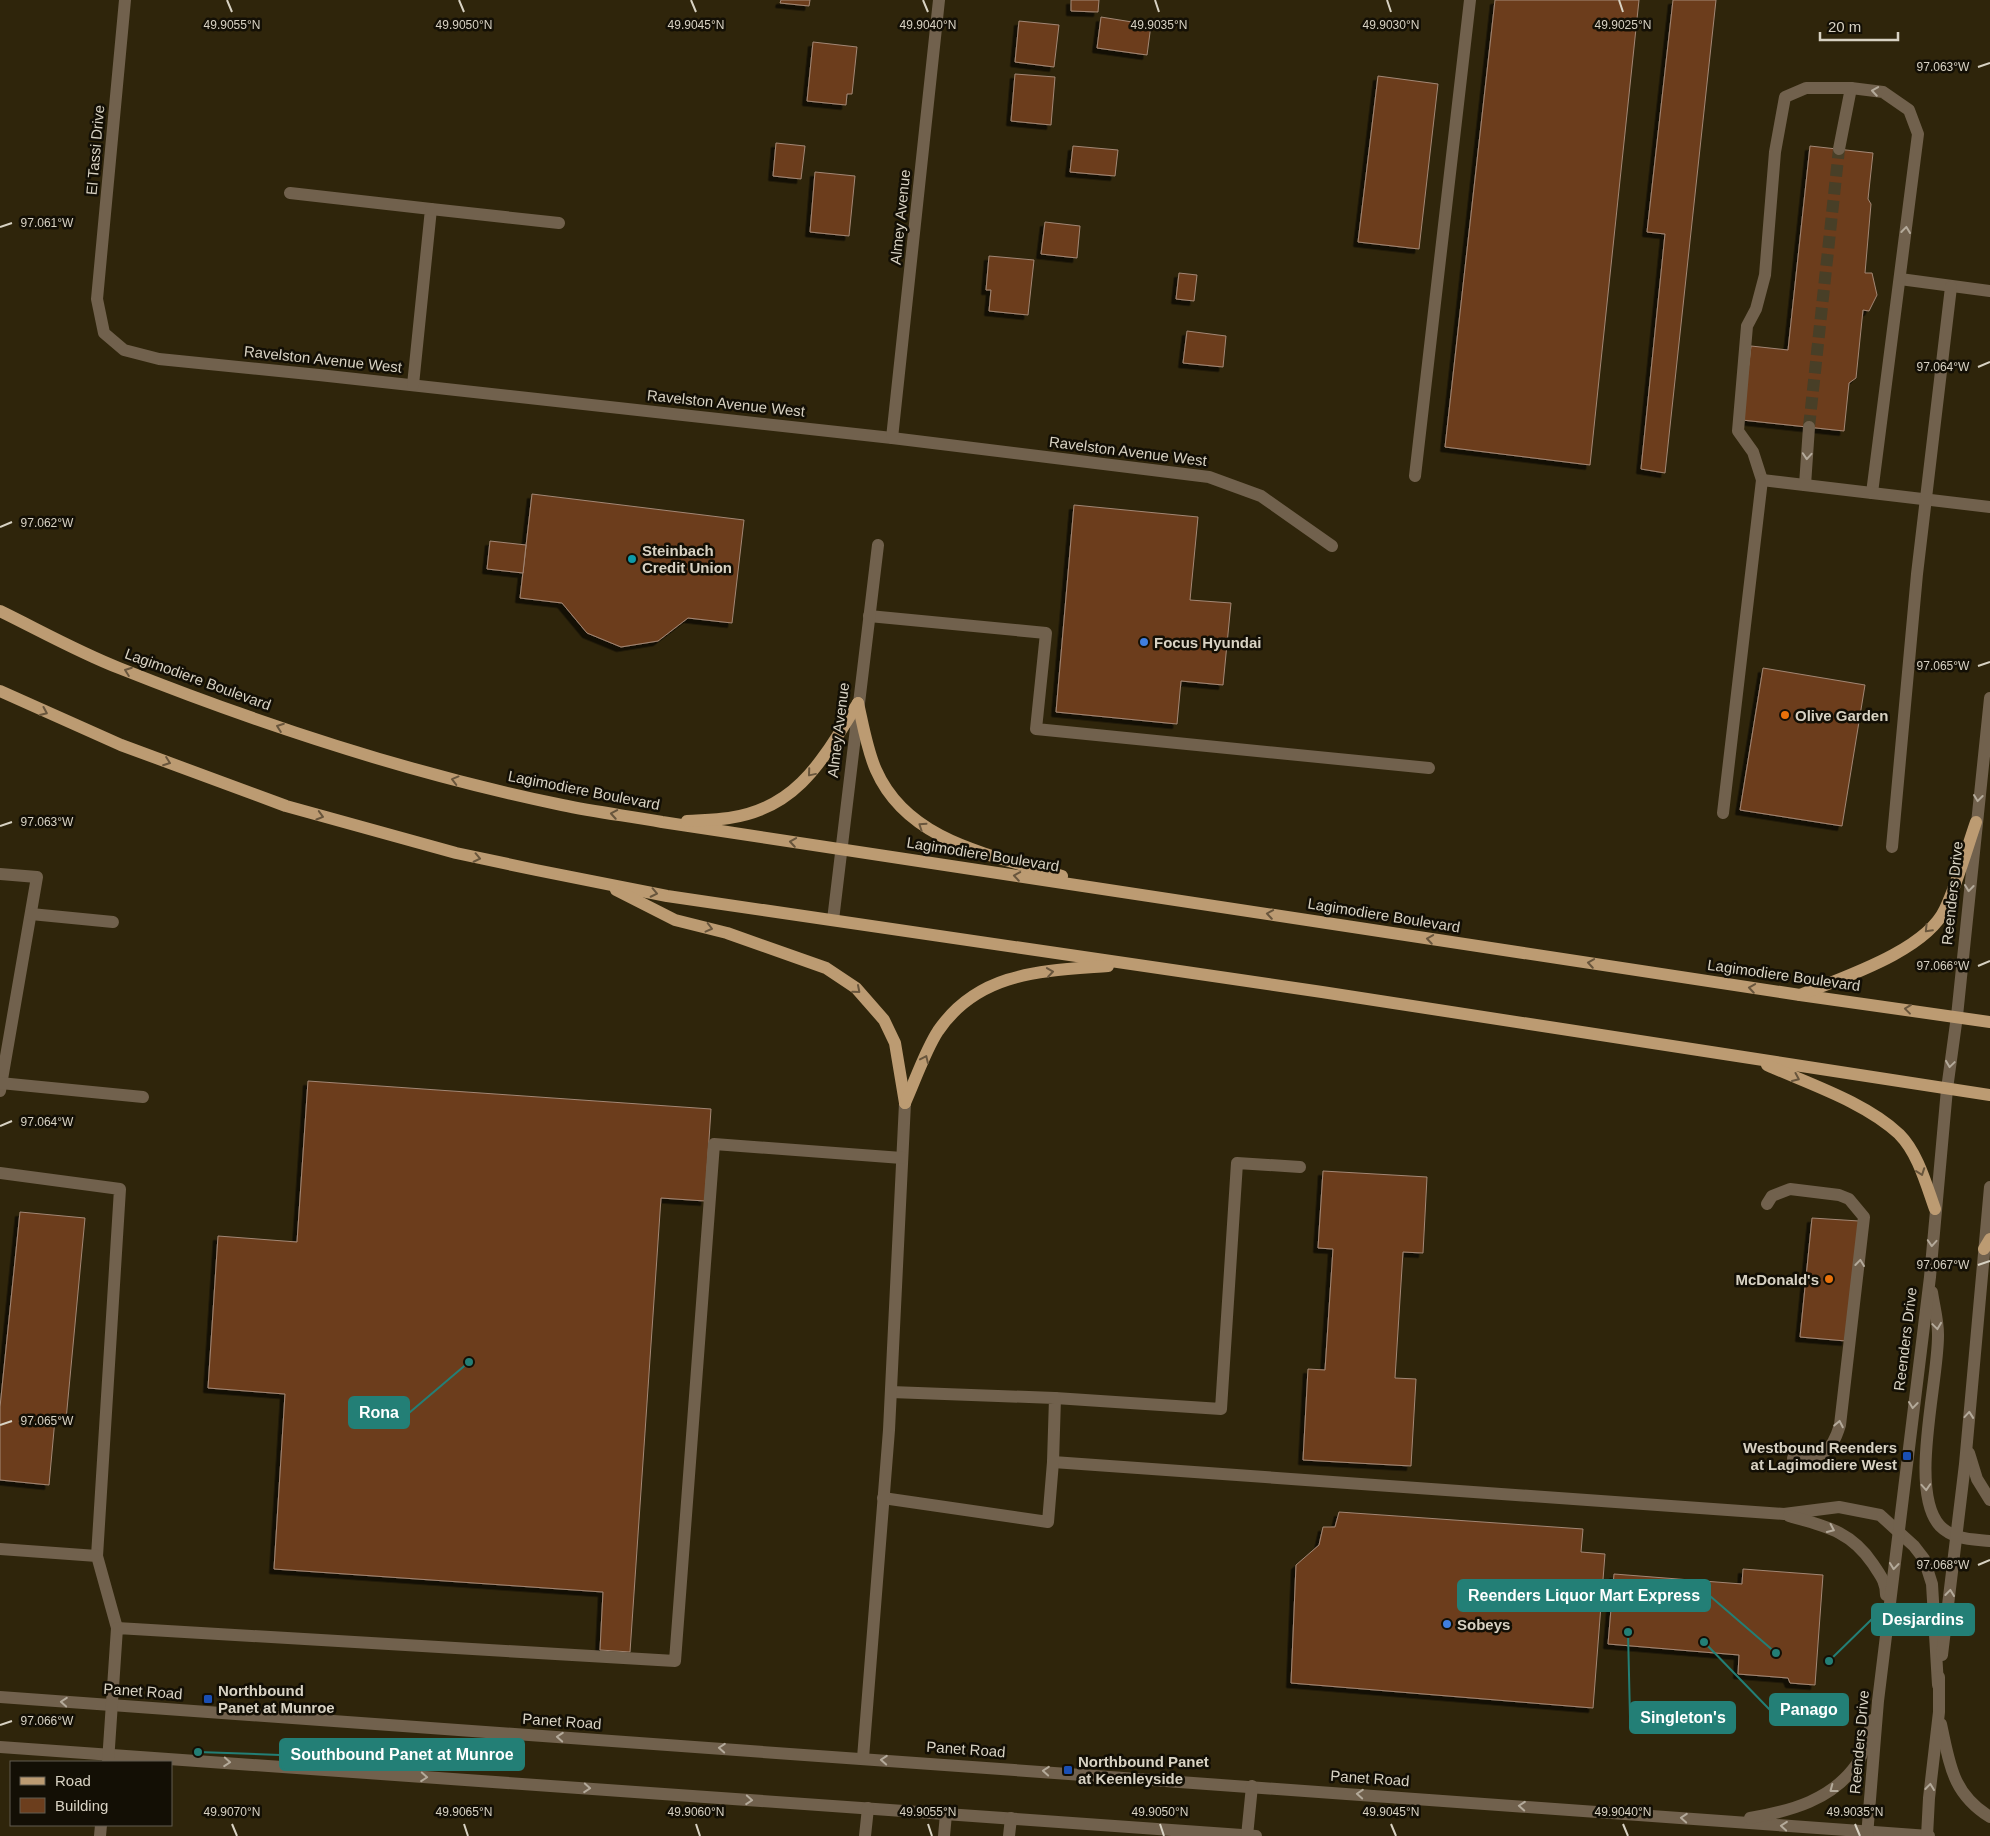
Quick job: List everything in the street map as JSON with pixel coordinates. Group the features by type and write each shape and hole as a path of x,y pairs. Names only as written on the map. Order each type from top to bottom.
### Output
{"main road":[{"name":"Lagimodiere Boulevard","path":"0,611 118,667 361,754 460,781 562,805 662,822 1800,995 1990,1022"},
{"path":"0,691 121,745 286,806 456,853 667,896 1990,1095"},
{"path":"662,822 730,818 780,802 799,788 819,764 858,703"},
{"path":"858,703 875,768 886,789 912,819 932,832 955,843 1100,888"},
{"path":"1800,995 1897,954 1918,940 1945,910 1976,822"},
{"path":"600,882 675,920 727,933 826,968 856,988 884,1020 894,1043 904,1103"},
{"path":"904,1103 938,1032 956,1009 978,991 1028,974 1133,965"},
{"path":"1751,1058 1865,1110 1899,1134 1917,1161 1935,1209"}],"street":[{"name":"El Tassi Drive","path":"104,333 97,299 125,0"},
{"name":"Almey Avenue","path":"892,438 939,0"},
{"path":"1415,476 1470,0"},
{"path":"1723,813 1762,480 1753,452 1738,431 1746,326 1756,309 1765,275 1775,152 1785,97 1806,88 1851,88 1883,92 1909,110 1918,134 1872,493"},
{"path":"1839,150 1851,88"},
{"path":"290,193 559,223"},
{"path":"413,385 431,209"},
{"path":"1900,279 1990,291"},
{"path":"1892,846 1916,574 1951,287"},
{"name":"Ravelston Avenue West","path":"104,333 124,350 159,359 892,438 1209,477 1261,496 1332,546"},
{"path":"1805,485 1809,427"},
{"path":"1762,480 1990,507"},
{"name":"Almey Avenue","path":"833,920 878,545"},
{"path":"869,616 1046,633 1036,729 1430,768"},
{"name":"Reenders Drive","path":"1867,1834 1878,1701 1930,1277 1947,1089 1957,1016 1990,698"},
{"path":"0,874 37,877 0,1086 143,1097"},
{"path":"31,914 113,922"},
{"path":"864,1758 891,1392 904,1103"},
{"path":"117,1628 675,1662 714,1144 902,1158"},
{"path":"891,1392 1055,1398 1221,1409 1237,1163 1300,1167"},
{"path":"0,1173 120,1189 97,1556 117,1628 109,1758"},
{"path":"1938,1685 1957,1538 1987,1244 1990,1187"},
{"path":"1767,1204 1772,1196 1790,1189 1839,1195 1849,1199 1864,1217 1840,1426 1836,1438 1828,1451 1816,1457 1793,1458"},
{"path":"1930,1277 1938,1333 1926,1466 1926,1494 1933,1514 1940,1526 1957,1538 1990,1541"},
{"path":"883,1498 1048,1522 1053,1462 1055,1398"},
{"path":"1967,1442 1977,1479 1990,1500"},
{"path":"1053,1462 1784,1514 1839,1507 1880,1515 1914,1546 1924,1559 1932,1584 1939,1712 1929,1798 1928,1836"},
{"path":"1784,1514 1830,1527 1862,1547 1886,1582 1888,1623"},
{"path":"0,1549 97,1556"},
{"name":"Panet Road","path":"0,1697 1733,1821 1867,1834 1928,1836"},
{"path":"1733,1821 1773,1814 1809,1803 1835,1788 1858,1763 1878,1701"},
{"path":"1939,1712 1948,1755 1958,1786 1972,1806 1990,1817"},
{"path":"0,1747 155,1761"},
{"path":"172,1762 868,1808 1256,1836"},
{"path":"1247,1836 1252,1786"},
{"path":"865,1836 868,1808"},
{"path":"944,1836 946,1814"},
{"path":"1009,1836 1011,1818"}],"building":[{"path":"781,0 810,0 809,6 780,3"},
{"path":"1071,0 1099,0 1098,12 1071,11"},
{"path":"1495,0 1639,0 1590,465 1445,447"},
{"path":"1673,0 1716,0 1665,473 1641,469 1665,234 1647,232"},
{"path":"1101,17 1151,25 1147,55 1097,48"},
{"path":"1019,21 1059,25 1054,67 1015,62"},
{"path":"813,42 857,47 852,94 847,94 846,105 807,101"},
{"path":"1015,74 1055,77 1051,125 1011,121"},
{"path":"1378,76 1438,84 1419,249 1358,242"},
{"path":"776,143 805,146 801,179 773,176"},
{"path":"1073,146 1118,150 1115,176 1070,172"},
{"path":"1810,146 1873,153 1868,199 1871,204 1865,273 1872,273 1877,295 1869,311 1863,310 1856,378 1849,383 1844,431 1742,420 1751,346 1788,350"},
{"path":"815,172 855,176 849,236 810,232"},
{"path":"1045,222 1080,226 1077,258 1041,254"},
{"path":"989,256 1034,260 1028,315 989,311 991,290 986,290"},
{"path":"1179,273 1197,275 1194,301 1176,299"},
{"path":"1187,331 1226,336 1223,367 1183,363"},
{"name":"Steinbach Credit Union","path":"532,494 744,520 732,623 688,618 658,641 621,647 587,633 562,603 520,598"},
{"name":"Focus Hyundai","path":"1074,505 1198,517 1190,600 1231,603 1223,685 1181,681 1177,724 1056,712"},
{"path":"490,541 526,545 523,573 487,569"},
{"path":"1763,668 1865,685 1842,826 1740,810"},
{"path":"308,1081 711,1109 705,1201 661,1198 630,1652 600,1650 603,1592 274,1569 285,1394 208,1388 218,1236 297,1242"},
{"path":"1323,1171 1427,1177 1423,1253 1403,1252 1395,1378 1416,1379 1411,1466 1303,1460 1308,1369 1325,1370 1333,1249 1318,1248"},
{"path":"20,1212 85,1218 66,1420 55,1419 49,1485 0,1480 0,1407"},
{"name":"McDonald's","path":"1812,1218 1859,1221 1846,1341 1800,1337"},
{"name":"Sobeys","path":"1339,1512 1583,1529 1581,1552 1605,1554 1593,1708 1291,1683 1296,1565 1319,1545 1323,1527 1335,1527"},
{"path":"1743,1569 1823,1575 1815,1685 1790,1683 1788,1678 1738,1674 1739,1655 1608,1644 1614,1574 1742,1584"}],"tunnel":[{"path":"1809,427 1839,149"}],"place":[{"name":"Steinbach Credit Union","path":"632,559"},
{"name":"Focus Hyundai","path":"1144,642"},
{"name":"Olive Garden","path":"1785,715"},
{"name":"McDonald's","path":"1829,1279"},
{"name":"Rona","path":"469,1362"},
{"name":"Westbound Reenders at Lagimodiere West","path":"1907,1456"},
{"name":"Sobeys","path":"1447,1624"},
{"name":"Singleton's","path":"1628,1632"},
{"name":"Panago","path":"1704,1642"},
{"name":"Reenders Liquor Mart Express","path":"1776,1653"},
{"name":"Desjardins","path":"1829,1661"},
{"name":"Northbound Panet at Munroe","path":"208,1699"},
{"name":"Southbound Panet at Munroe","path":"198,1752"},
{"name":"Northbound Panet at Keenleyside","path":"1068,1770"}]}
